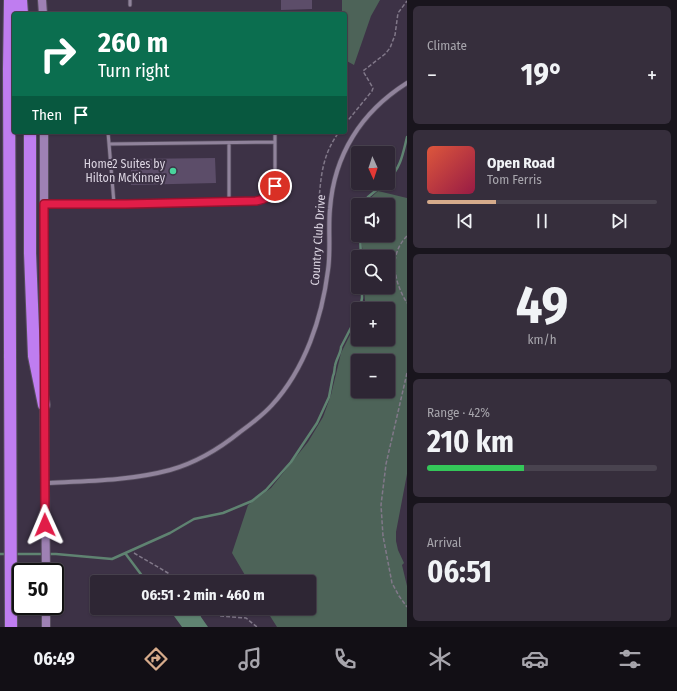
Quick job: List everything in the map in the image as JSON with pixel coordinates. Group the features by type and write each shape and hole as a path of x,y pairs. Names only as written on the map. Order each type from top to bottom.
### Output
{"highway":[{"path":"10,0 10,627"},
{"path":"22,0 22,12"},
{"path":"30,134 30,254 34,356 44,405"}],"main road":[{"path":"42,0 42,12"},
{"path":"44,134 46,563"},
{"path":"46,615 46,627"}],"street":[{"name":"Country Club Drive","path":"45,483 114,480 171,470 223,445 256,420 272,405 300,365 319,313 328,268 331,195 336,174 343,156 352,136 365,118 382,101 407,83"}],"lane":[{"path":"130,0 130,5"},
{"path":"108,134 114,203"},
{"path":"44,204 229,201 263,199 273,193 275,186 275,134"},
{"path":"109,144 275,142"},
{"path":"229,143 229,201"}],"path":[{"path":"347,122 372,91 373,88 363,71 385,54 390,48 395,35 398,13 407,1"},
{"path":"319,200 324,160 328,149 338,134"},
{"path":"407,236 394,262 395,274 403,296 407,302"},
{"path":"407,373 386,464 380,505 383,536 392,584 407,607"},
{"path":"134,553 170,575"},
{"path":"218,615 246,618 256,627"}],"shaded area":[{"path":"342,0 380,0 371,16 354,65 347,61 347,12 342,12"},
{"path":"378,191 407,198 407,474 396,532 396,541 404,563 402,565 407,586 407,627 277,627 269,615 316,615 316,575 245,575 232,553 248,505 271,488 308,442 323,417 331,395 341,353 351,333 351,346 395,346 395,302 365,302 364,294 395,294 395,250 362,250 362,242 395,242 395,198 370,198"},
{"path":"172,615 200,615 208,627 182,627"}],"building":[{"path":"281,0 312,0 312,9 281,10"},
{"name":"Home2 Suites by Hilton McKinney","path":"215,158 216,183 131,185 131,159"}],"waterway":[{"path":"395,171 403,154 407,137"},
{"path":"367,198 376,190"},
{"path":"360,242 361,250"},
{"path":"361,302 362,294"},
{"path":"14,554 56,554 112,559 170,533 194,519 223,513 252,501 266,490 291,462 317,423 329,397 341,347 351,328"},
{"path":"125,553 142,575"},
{"path":"0,554 7,554"}],"place":[{"name":"Home2 Suites by Hilton McKinney","path":"173,171"}],"route":[{"path":"45,525 44,204 256,201 272,194 275,186"}]}
